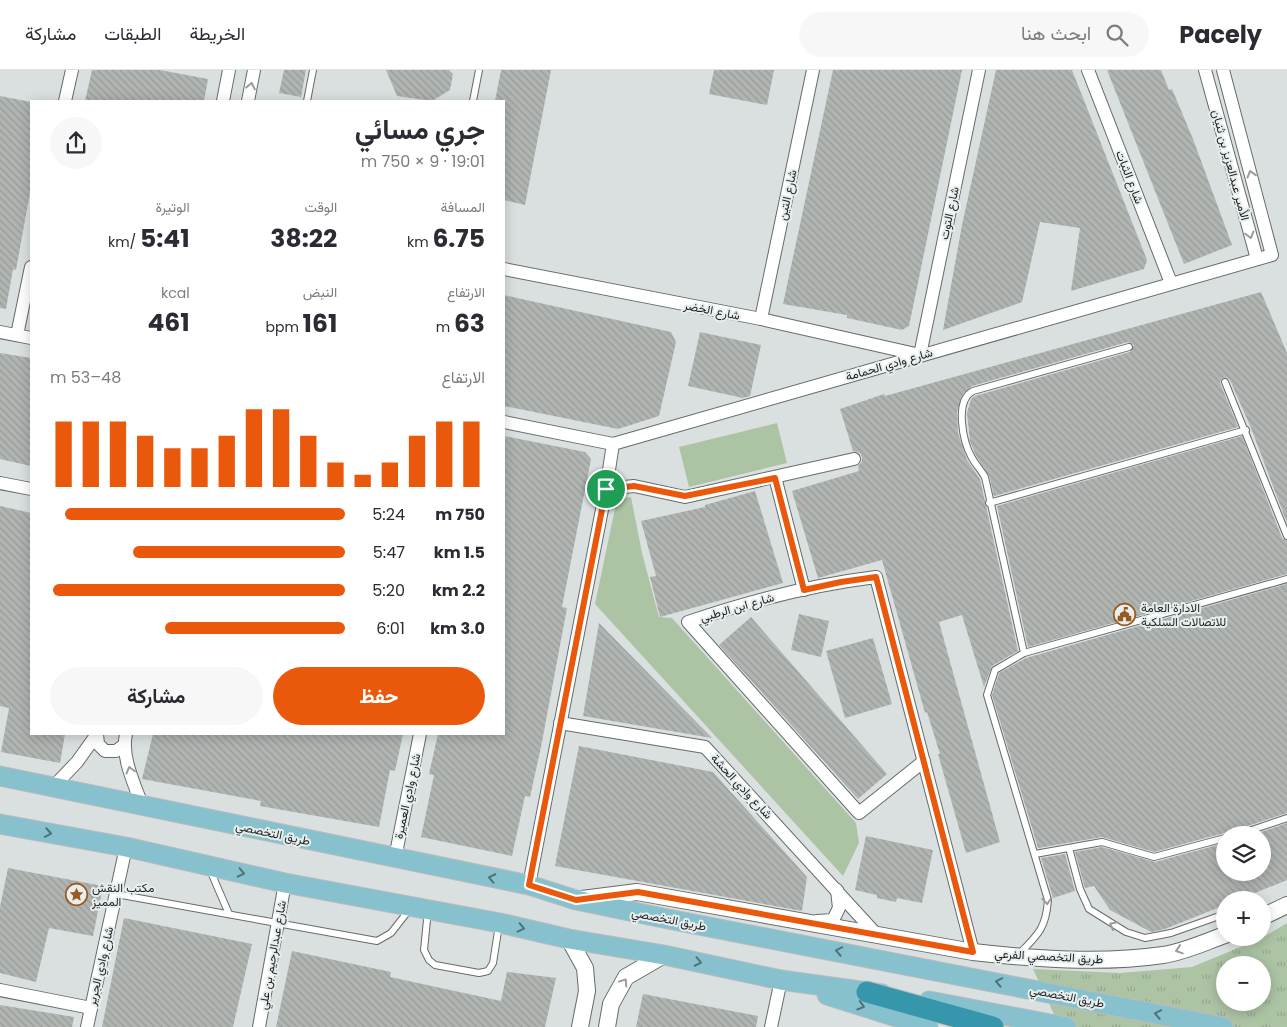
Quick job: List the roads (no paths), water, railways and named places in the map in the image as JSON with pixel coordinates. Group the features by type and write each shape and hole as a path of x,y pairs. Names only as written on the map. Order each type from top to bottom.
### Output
{"highway":[{"path":"867,992 993,1027"}],"main road":[{"name":"طريق التخصصي","path":"0,776 55,786 307,841 529,885 576,900 1223,1027"},
{"path":"0,824 126,847 284,883 500,923 569,939 664,955 781,980 939,1002 1066,1027"},
{"name":"طريق التخصصي الفرعي","path":"576,900 638,892 973,952 1017,957 1108,959 1165,955 1216,938"},
{"path":"1271,912 1287,904"},
{"path":"569,939 584,968 587,991 580,1027"},
{"path":"607,1027 611,1004 626,977 664,955"},
{"path":"781,980 928,1027"}],"street":[{"path":"65,100 72,70"},
{"path":"223,100 229,70"},
{"path":"248,100 254,70"},
{"name":"شارع التين","path":"761,319 813,70"},
{"name":"شارع التوت","path":"920,355 979,70"},
{"name":"شارع الثبات","path":"1088,70 1172,283"},
{"name":"الأمير عبدالعزيز بن ثنيان","path":"1205,70 1257,259"},
{"name":"الأمير عبدالعزيز بن ثنيان","path":"1223,70 1272,255"},
{"name":"شارع وادي الحمامة","path":"505,422 613,444 1272,255"},
{"name":"شارع الخضر","path":"505,269 761,319 920,355"},
{"path":"17,335 30,272"},
{"path":"0,332 30,338"},
{"path":"529,885 606,489 613,444"},
{"path":"606,489 634,486 685,496 775,478 854,459"},
{"path":"775,478 804,590"},
{"path":"0,483 30,489"},
{"name":"شارع ابن الرطبي","path":"924,761 858,813 688,622 745,602 841,582 876,577 924,761 973,952"},
{"name":"شارع وادي الحشة","path":"560,723 705,747 838,890 877,935"},
{"path":"55,786 77,762 96,735"},
{"path":"97,735 98,744 104,751 116,751 125,739"},
{"name":"شارع وادي العميرة","path":"394,858 420,735"},
{"path":"125,739 131,775 142,805"},
{"name":"شارع وادي الجرير","path":"87,1027 126,847"},
{"name":"شارع عبدالرحيم بن علي","path":"259,1027 284,883"},
{"path":"810,922 833,920 839,908 838,890"},
{"path":"770,1027 781,980"},
{"path":"0,990 91,1008"}],"lane":[{"path":"307,100 313,70"},
{"path":"473,100 480,70"},
{"path":"1024,653 989,503 985,477 979,465 972,458 961,419 962,403 967,394 1129,347"},
{"path":"1225,382 1246,430 1287,536"},
{"path":"989,503 1246,430"},
{"path":"1017,957 1042,931 1047,918 1048,900 987,695 994,670 1024,653 1287,579"},
{"path":"1263,826 1287,818"},
{"path":"1035,854 1102,842 1137,854 1154,857 1216,840"},
{"path":"1069,848 1080,889 1089,909 1126,932 1144,938 1171,933 1216,917"},
{"path":"208,865 229,914"},
{"path":"116,894 377,942 391,933 420,908"},
{"path":"1271,907 1287,904"},
{"path":"420,908 424,950 436,965 479,973 488,971 493,963 500,923"}],"place":[{"name":"الادارة العامة للاتصالات السلكية","path":"1125,614"},
{"name":"مكتب النقش المميز","path":"76,894"}]}
